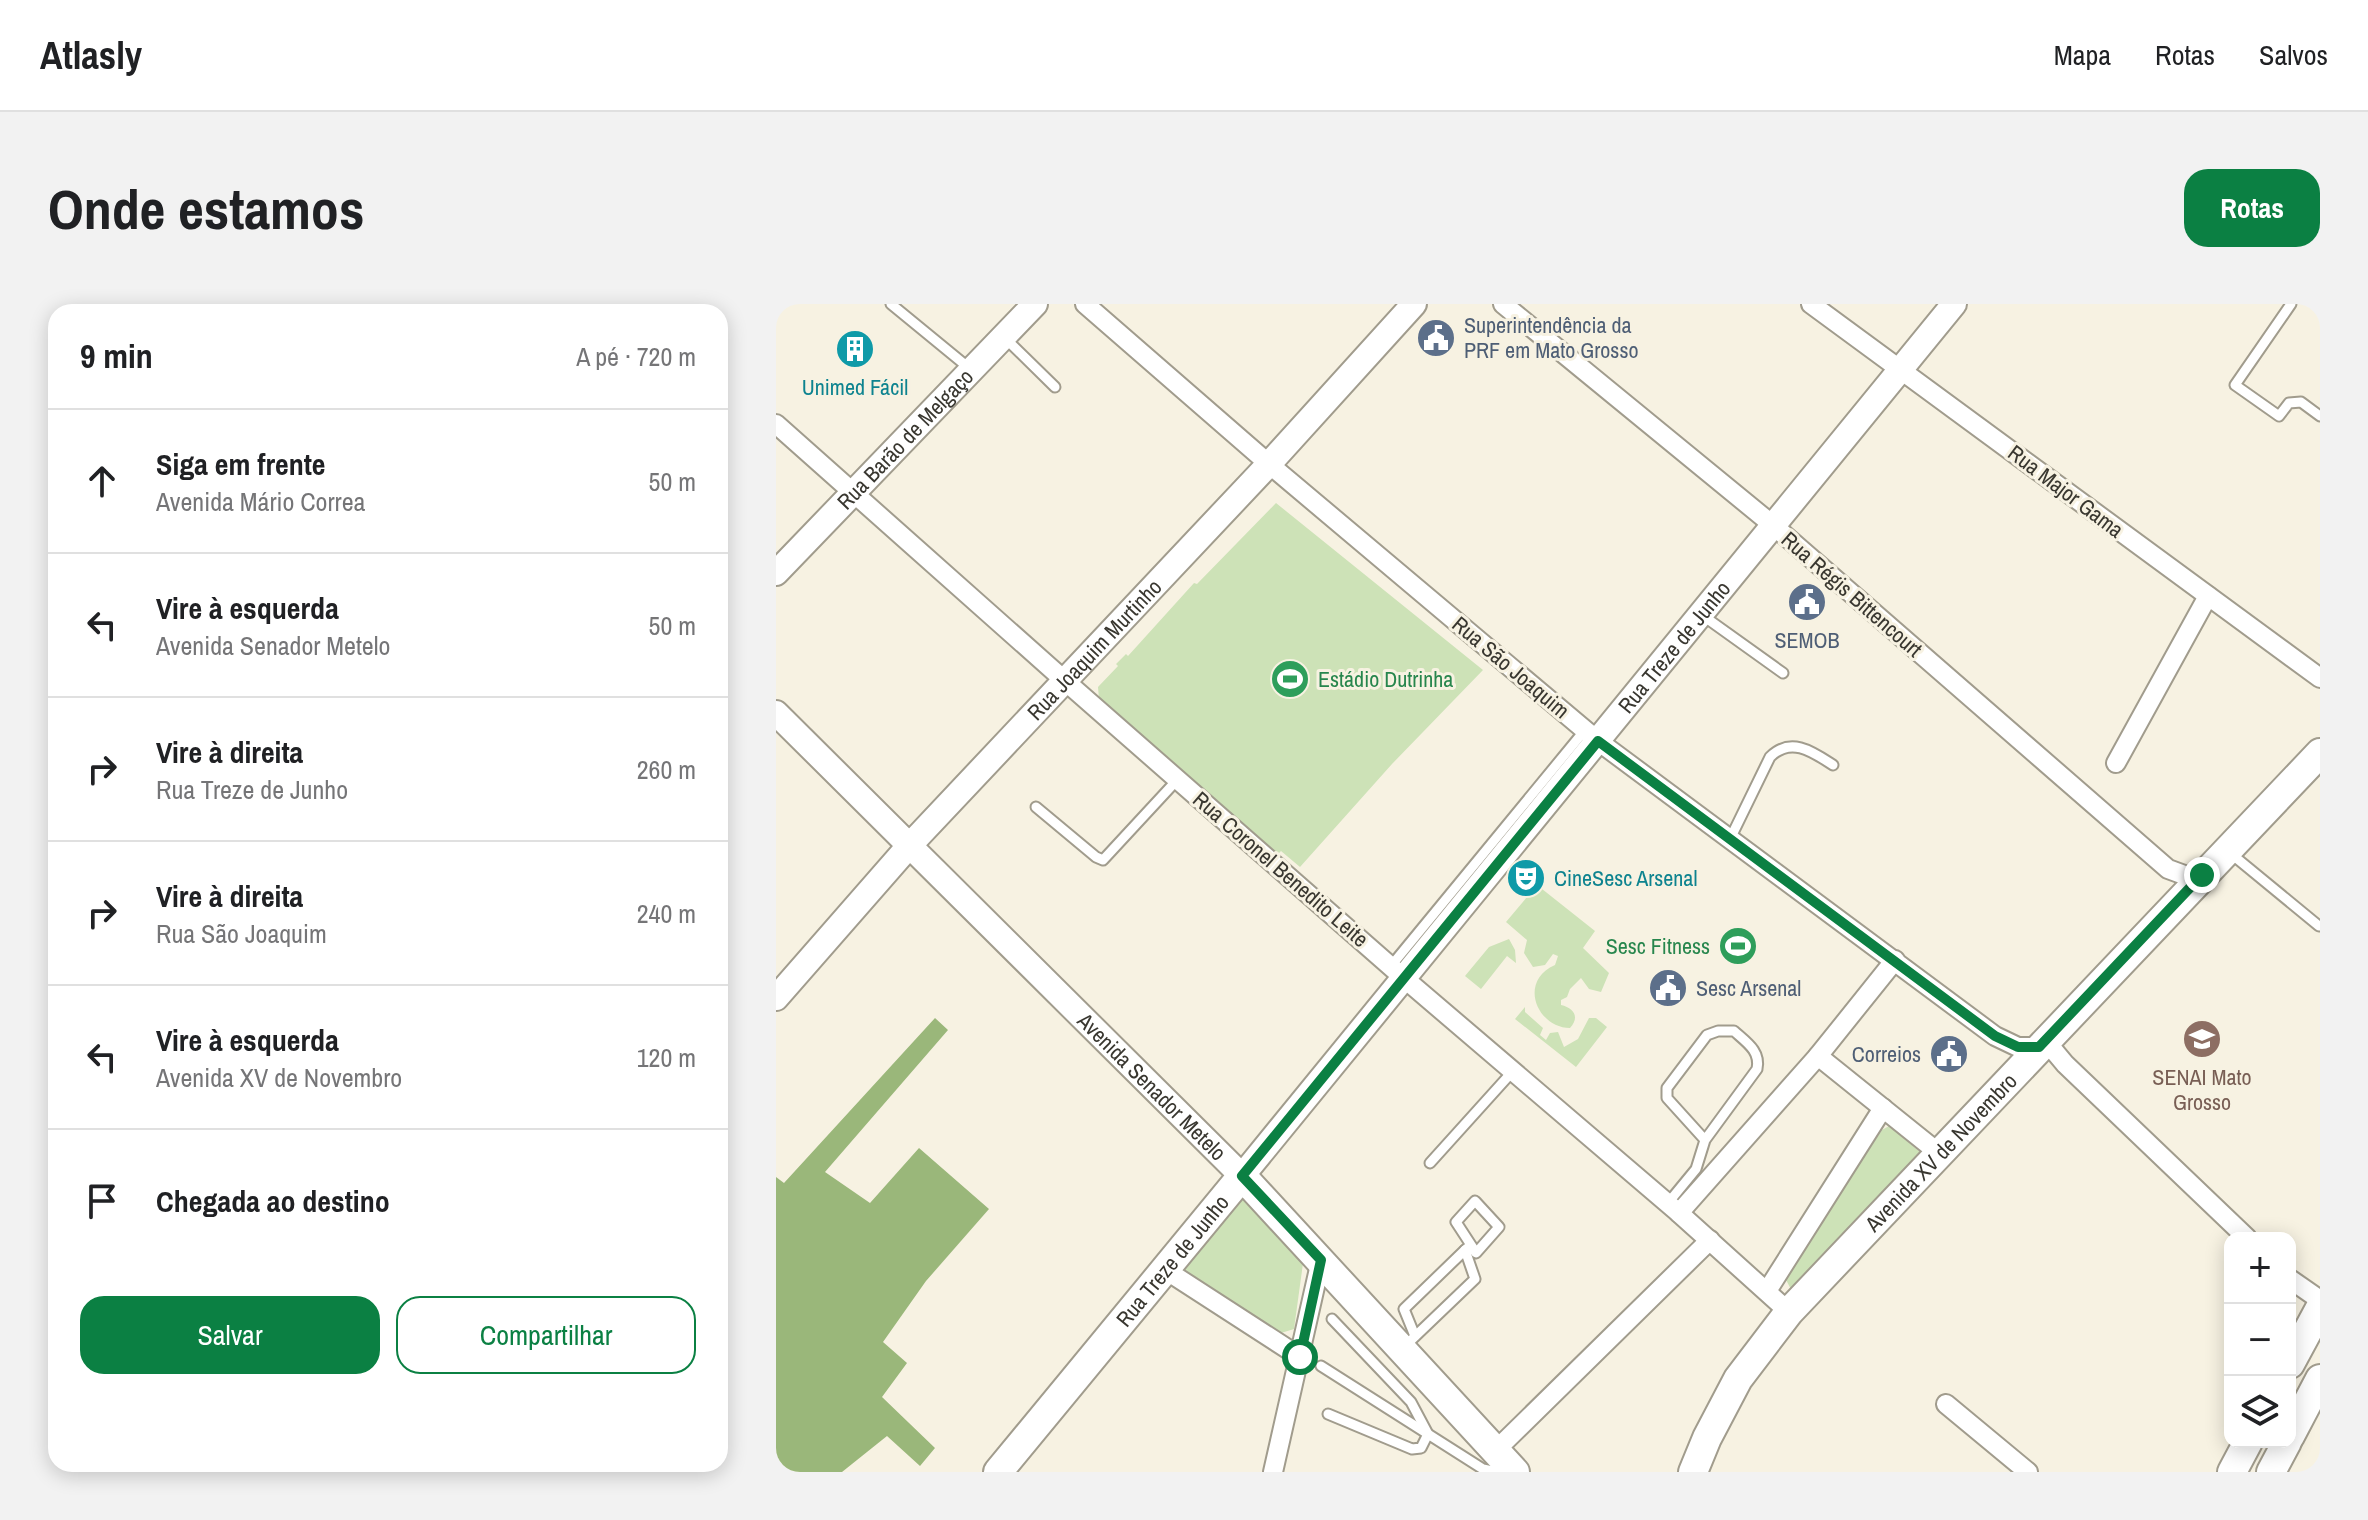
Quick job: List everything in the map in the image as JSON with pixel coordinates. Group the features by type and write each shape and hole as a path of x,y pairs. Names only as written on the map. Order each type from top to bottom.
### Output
{"main road":[{"name":"Avenida XV de Novembro","path":"1693,1472 1738,1379 1789,1312 2320,753"},
{"name":"Avenida Senador Metelo","path":"1242,1176 1321,1260 1408,1342 1505,1461"},
{"name":"Rua Treze de Junho","path":"998,1472 1242,1176"},
{"path":"2296,1353 2320,1308"},
{"path":"2296,1425 2320,1379"},
{"path":"2232,1472 2245,1448"},
{"path":"2271,1472 2284,1448"}],"street":[{"name":"Rua Barão de Melgaço","path":"776,573 1035,304"},
{"name":"Rua São Joaquim","path":"1085,304 1269,464 1592,735 1995,1036 2018,1047 2042,1043"},
{"name":"Rua Joaquim Murtinho","path":"776,998 909,846 1269,464 1414,304"},
{"name":"Rua Régis Bittencourt","path":"1503,304 1774,526 2168,869 2187,876 2202,875"},
{"name":"Rua Major Gama","path":"1811,304 2320,678"},
{"name":"Rua Treze de Junho","path":"1242,1176 1398,973 1592,735 1702,615 1954,304"},
{"name":"Rua Coronel Benedito Leite","path":"776,424 1398,973 1674,1208 1789,1312"},
{"path":"2116,763 2208,596"},
{"name":"Avenida Senador Metelo","path":"776,713 1242,1176"},
{"path":"1674,1208 1818,1056 1895,960"},
{"path":"2042,1043 2241,1232"},
{"path":"1818,1056 1940,1154"},
{"path":"1767,1291 1883,1108"},
{"path":"1505,1461 1710,1240"},
{"path":"1273,1472 1321,1260"},
{"path":"1164,1269 1300,1357"},
{"path":"2296,1283 2320,1300"},
{"path":"1946,1404 2028,1472"}],"lane":[{"path":"891,304 972,370"},
{"path":"2291,304 2235,385 2279,416 2289,403 2301,402 2320,416"},
{"path":"1004,337 1055,387"},
{"path":"1702,615 1783,673"},
{"path":"1731,837 1770,757 1777,750 1785,746 1805,747 1833,765"},
{"path":"1036,807 1103,860 1178,779"},
{"path":"2226,850 2319,926"},
{"path":"1674,1208 1696,1169 1705,1140 1757,1069 1759,1060 1756,1052 1734,1031 1707,1035 1667,1088 1667,1098 1705,1140"},
{"path":"1430,1163 1513,1071"},
{"path":"1408,1342 1475,1279 1468,1248 1456,1222 1475,1201 1499,1227 1476,1253 1468,1248"},
{"path":"1408,1342 1404,1309 1468,1248"},
{"path":"1332,1319 1411,1402 1428,1434"},
{"path":"1321,1366 1483,1469 1492,1471 1505,1461"},
{"path":"1328,1414 1412,1449 1421,1448 1428,1434"}],"green space":[{"name":"Estádio Dutrinha","path":"1276,503 1483,670 1392,764 1300,867 1281,851 1278,854 1099,699 1098,687 1194,583 1197,584"},
{"path":"1537,885 1595,931 1583,948 1609,973 1601,992 1589,989 1581,978 1567,997 1561,1000 1561,1005 1569,1008 1575,1017 1570,1028 1549,1021 1536,1003 1537,982 1543,973 1555,965 1558,956 1553,954 1545,965 1533,967 1524,953 1527,940 1506,922"},
{"path":"1509,939 1515,950 1516,963 1507,956 1481,989 1465,976 1489,947"},
{"path":"1525,1007 1525,1012 1543,1028 1540,1035 1546,1040 1550,1033 1558,1032 1564,1047 1578,1039 1589,1018 1596,1018 1607,1027 1576,1067 1515,1019"},
{"path":"935,1018 948,1030 825,1172 870,1203 919,1148 989,1209 926,1281 883,1342 907,1363 882,1397 935,1448 920,1466 887,1436 842,1472 776,1472 776,1177 784,1183"},
{"path":"1889,1126 1920,1152 1820,1259 1793,1293 1785,1278 1791,1267 1882,1130"},
{"path":"1239,1198 1249,1198 1304,1256 1294,1329 1281,1333 1267,1326 1185,1275 1181,1267"}],"place":[{"name":"Superintendência da PRF em Mato Grosso","path":"1436,338"},
{"name":"Unimed Fácil","path":"855,349"},
{"name":"SEMOB","path":"1807,602"},
{"name":"Estádio Dutrinha","path":"1290,679"},
{"name":"CineSesc Arsenal","path":"1526,878"},
{"name":"Sesc Fitness","path":"1738,946"},
{"name":"Sesc Arsenal","path":"1668,988"},
{"name":"SENAI Mato Grosso","path":"2202,1039"},
{"name":"Correios","path":"1949,1054"}],"route":[{"path":"1300,1357 1321,1260 1242,1176 1598,741 1995,1036 2018,1047 2039,1047 2202,875"}]}
